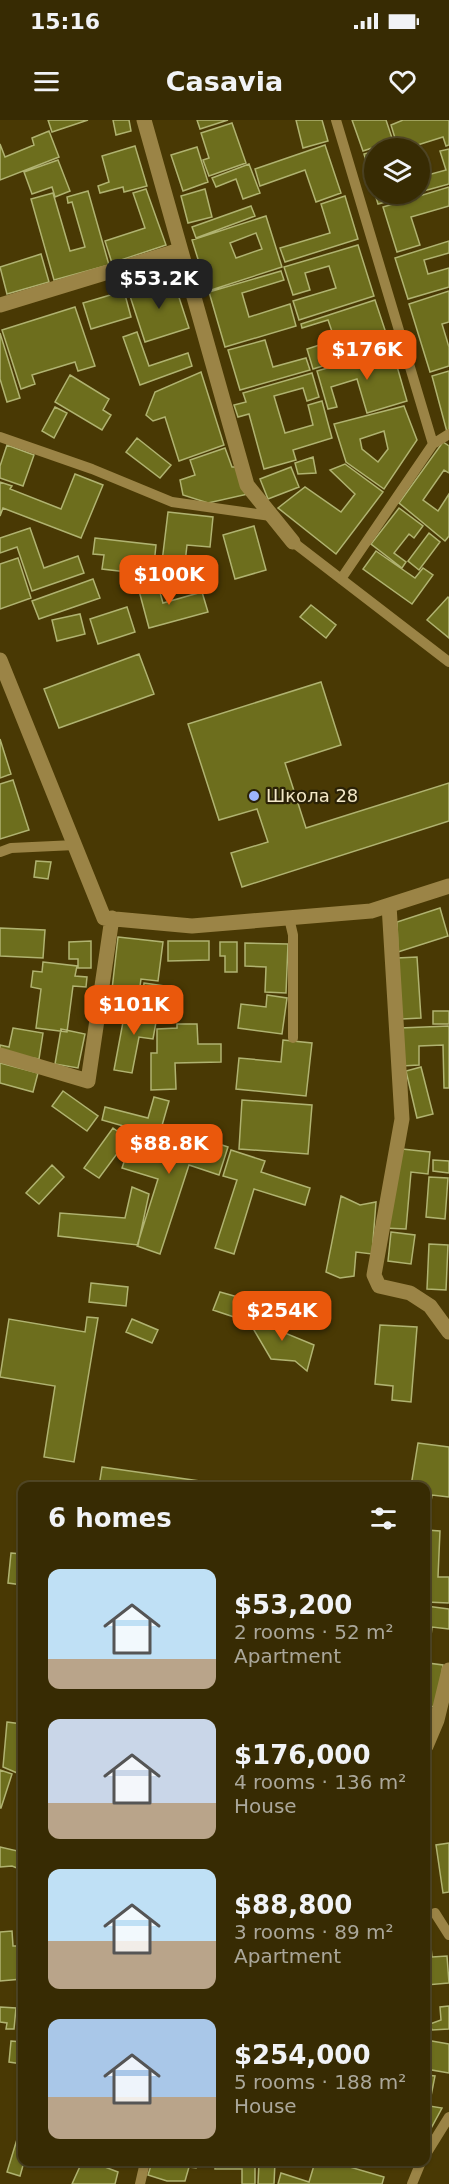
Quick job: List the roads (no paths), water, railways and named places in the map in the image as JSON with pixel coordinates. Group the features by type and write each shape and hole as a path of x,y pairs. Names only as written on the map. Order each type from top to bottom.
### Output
{"street":[{"path":"144,120 247,485 293,542"},
{"path":"0,305 180,250"},
{"path":"0,660 104,918 192,926 371,911 449,886"},
{"path":"389,905 402,1119 374,1275 379,1286 410,1293 430,1306 449,1332"},
{"path":"0,1055 88,1081 112,918"},
{"path":"430,1736 449,1670"}],"lane":[{"path":"336,120 433,444"},
{"path":"341,579 433,444 449,435"},
{"path":"0,437 93,469 172,502 271,516"},
{"path":"293,542 449,662"},
{"path":"0,852 11,848 75,845"},
{"path":"289,918 293,936 293,1038"},
{"path":"435,1913 449,1935"},
{"path":"430,2148 449,2117"},
{"path":"140,2184 144,2166"},
{"path":"412,2184 419,2166"}],"place":[{"name":"Школа 28","path":"254,796"}]}
